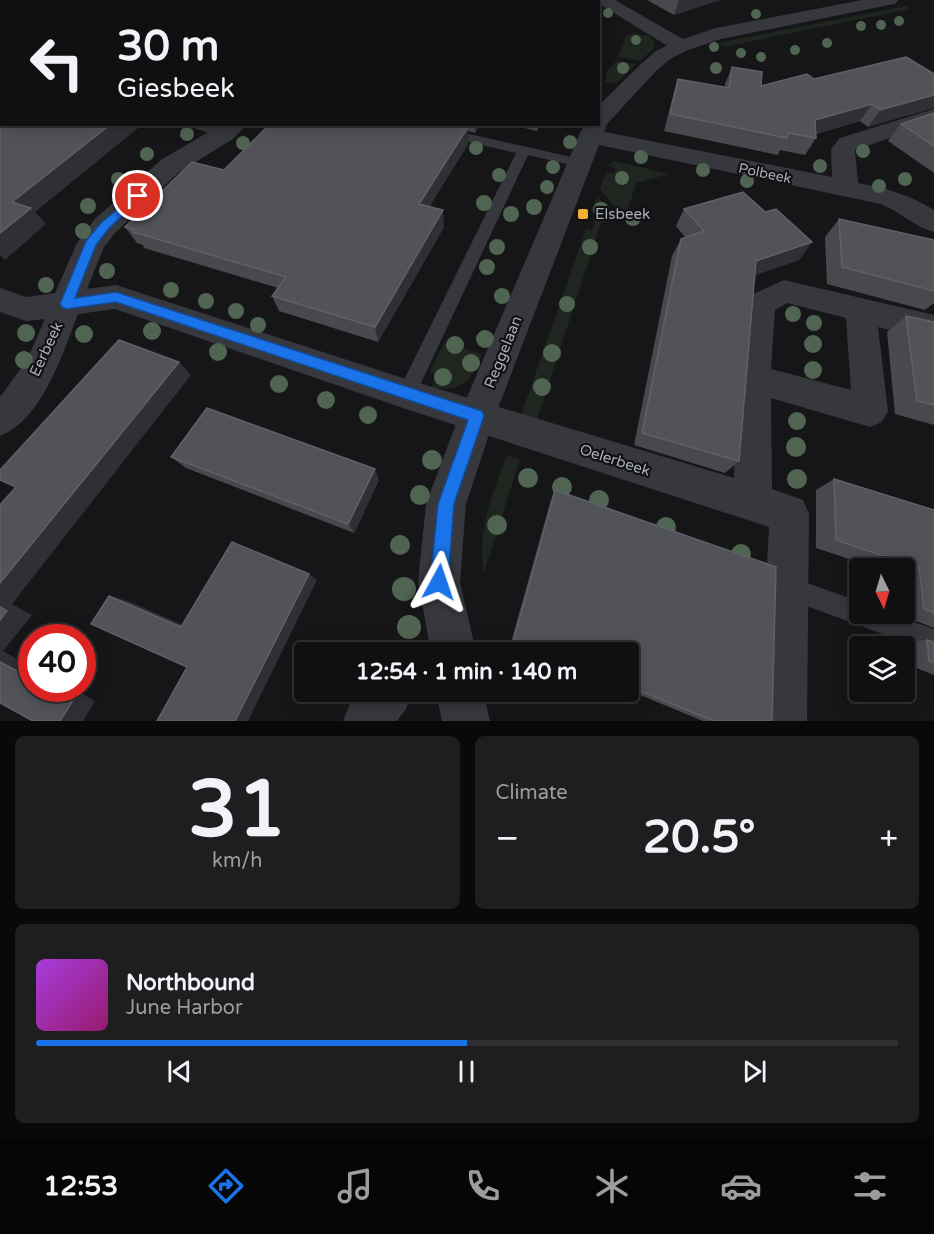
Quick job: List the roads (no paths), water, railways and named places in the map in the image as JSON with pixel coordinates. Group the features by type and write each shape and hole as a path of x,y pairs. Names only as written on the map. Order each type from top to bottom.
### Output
{"street":[{"path":"602,0 681,46"},
{"name":"Reggelaan","path":"600,126 663,55 681,46 716,34 889,0"},
{"path":"846,190 843,149 848,143 934,116"},
{"path":"66,304 91,243 105,226 170,166 230,129"},
{"name":"Reggelaan","path":"451,642 439,582 446,504 477,416 591,136"},
{"name":"Polbeek","path":"591,136 887,197 905,204 934,223"},
{"path":"753,504 754,379 760,304 784,291 934,328"},
{"name":"Oelerbeek","path":"0,300 26,309 116,297 406,394 789,514 783,721"},
{"name":"Eerbeek","path":"0,420 16,404 40,368 66,304"},
{"path":"754,379 870,411 861,310"},
{"path":"367,721 381,702"},
{"path":"462,702 466,721"}],"lane":[{"path":"205,126 230,129"},
{"path":"430,129 524,150 591,136"},
{"path":"406,394 524,150"},
{"path":"788,588 934,641"}],"place":[{"name":"Elsbeek","path":"583,214"}]}
